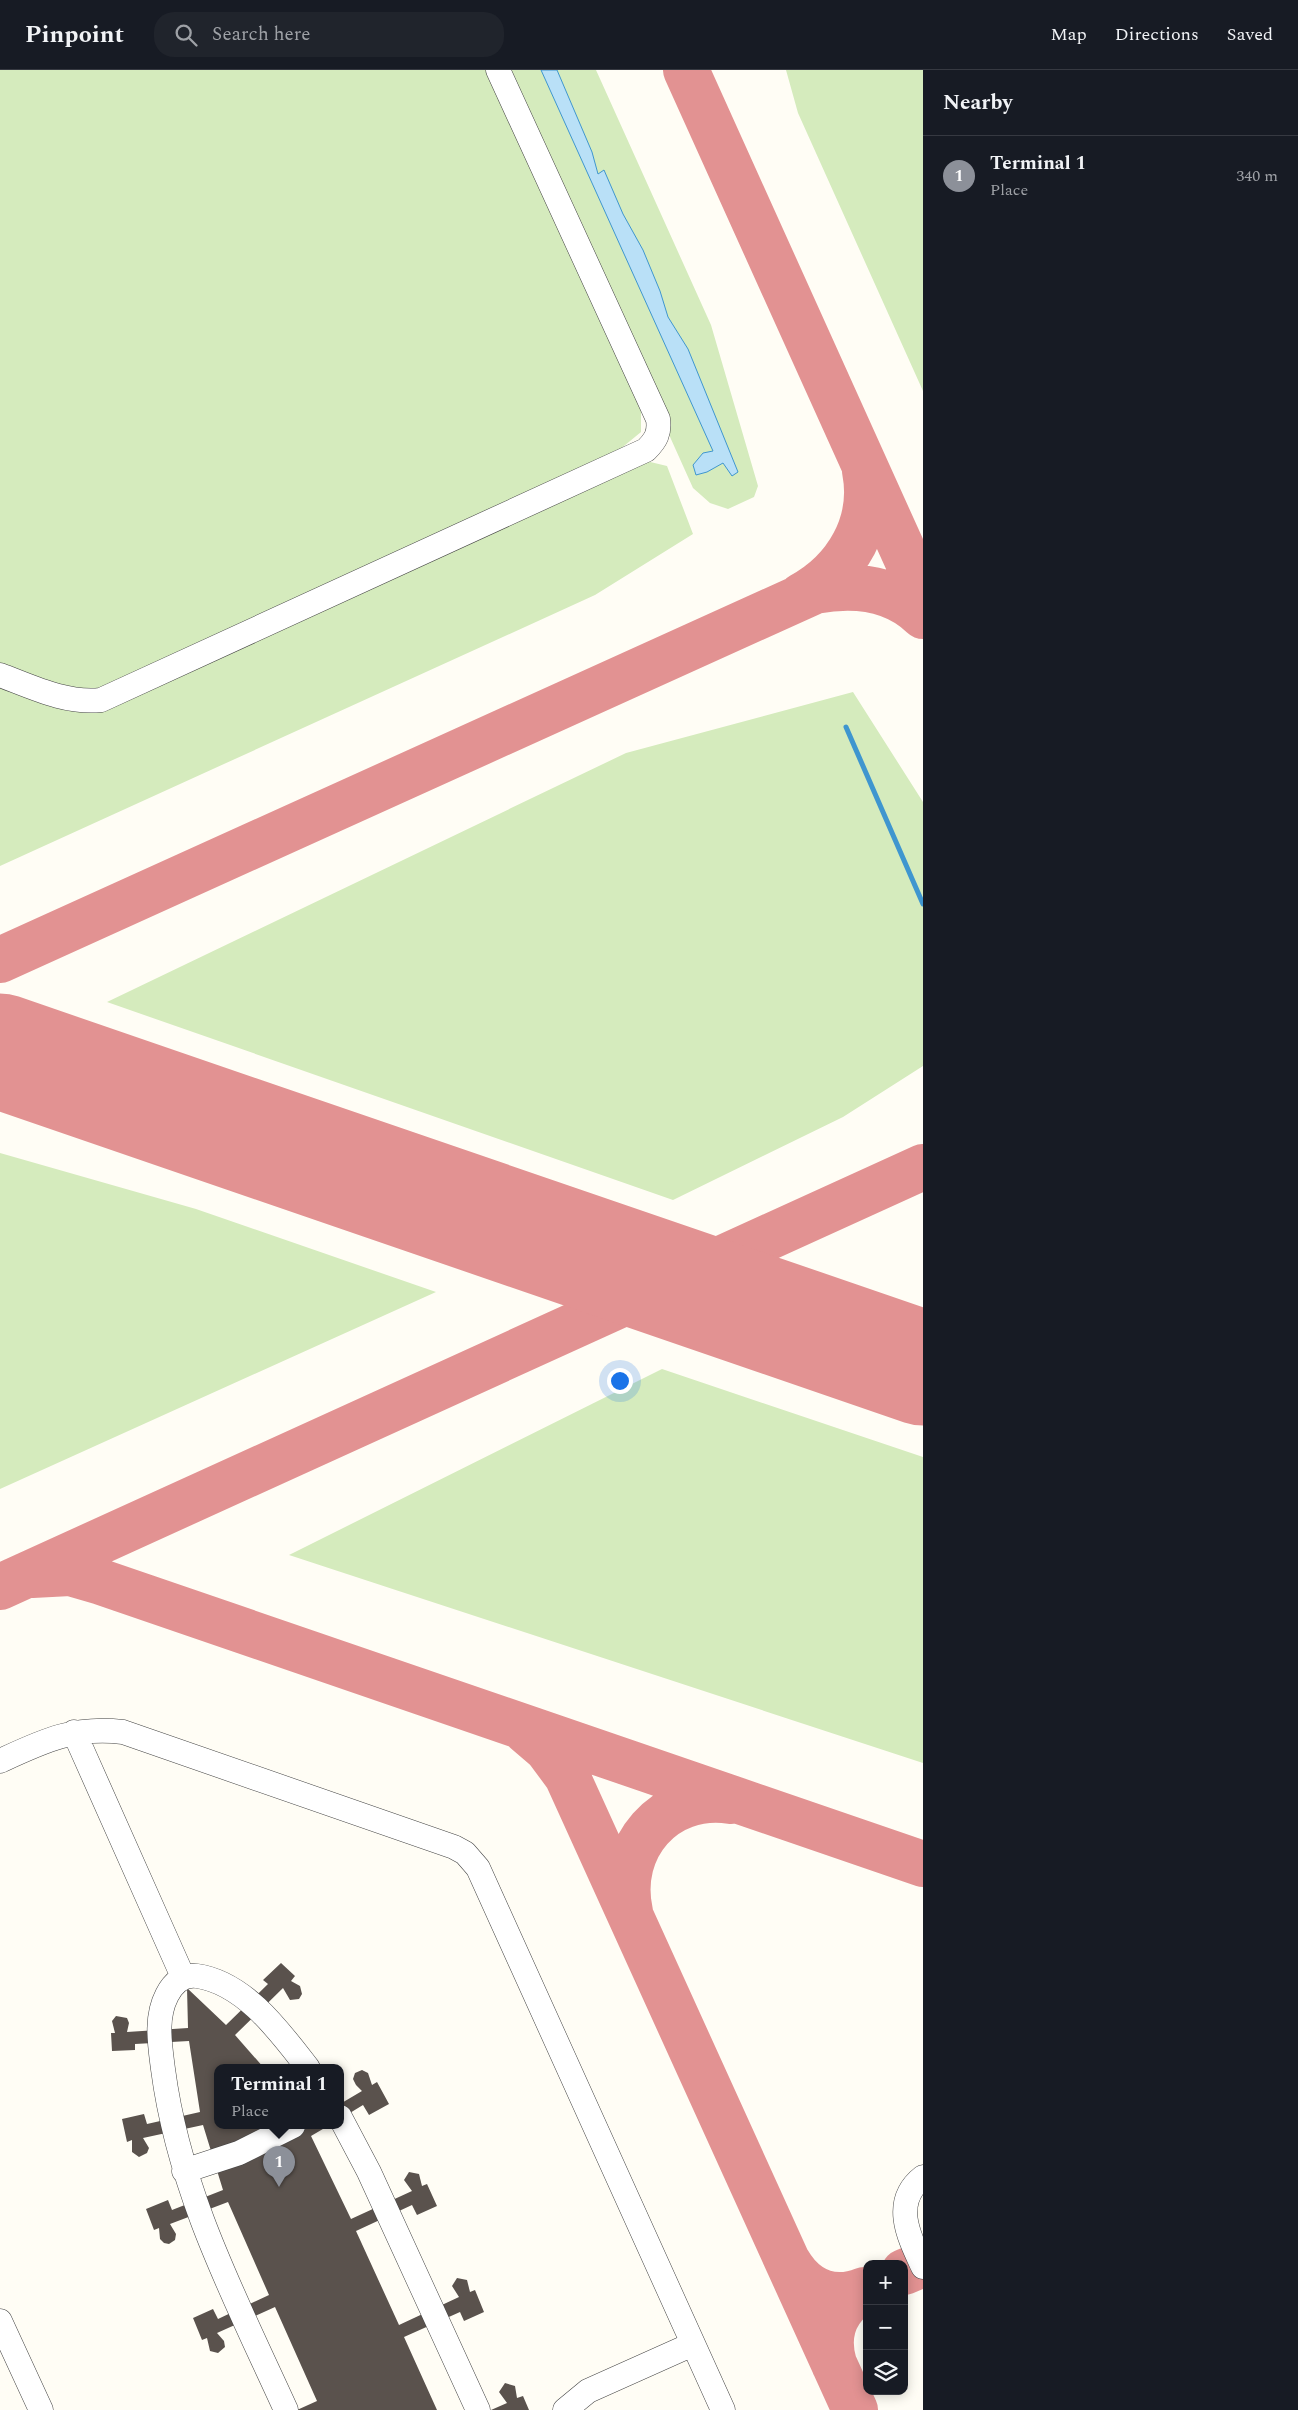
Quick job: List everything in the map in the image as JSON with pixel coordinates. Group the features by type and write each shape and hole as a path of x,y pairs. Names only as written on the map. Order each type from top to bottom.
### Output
{"lane":[{"path":"0,676 71,699 87,702 101,700 646,450 654,442 659,431 658,418 498,70"},
{"path":"0,1761 53,1738 74,1732 102,1729 137,1736 454,1847 465,1853 475,1864 482,1877 723,2410"},
{"path":"74,1732 183,1977"},
{"path":"286,2410 211,2247 184,2171 166,2093 160,2046 160,2020 168,1992 183,1977 192,1975 212,1980 233,1989 265,2017 305,2064"},
{"path":"344,2123 370,2172 478,2410"},
{"path":"184,2171 239,2153 287,2129"},
{"path":"923,2177 912,2189 906,2200 904,2221 923,2267"},
{"path":"0,2321 41,2410"},
{"path":"565,2410 588,2391 693,2344"}],"green space":[{"path":"0,70 487,70 641,410 641,432 613,455 112,688 80,695 0,670"},
{"path":"505,70 596,70 711,325 758,486 754,497 728,509 710,503 693,488"},
{"path":"786,70 923,70 923,391 798,113"},
{"path":"642,460 667,466 693,534 595,595 0,866 0,688 60,709 100,711"},
{"path":"853,692 923,802 923,1066 843,1117 673,1200 107,1002 626,753"},
{"path":"0,1153 196,1209 436,1292 0,1489"},
{"path":"662,1369 923,1457 923,1763 289,1555"}],"water":[{"path":"541,70 557,70 592,152 598,174 604,170 623,214 643,250 660,291 668,317 688,349 738,472 732,476 723,463 707,472 696,475 693,465 703,453 713,451"}],"building":[{"path":"281,1963 295,1976 291,1981 300,1986 302,1994 299,1999 290,2000 283,1988 235,2035 260,2064 214,2064 214,2129 323,2129 311,2136 351,2219 412,2191 404,2180 409,2172 419,2174 422,2186 427,2184 437,2206 417,2215 412,2205 356,2231 399,2325 459,2297 452,2286 457,2278 467,2280 470,2292 475,2290 484,2312 464,2321 460,2312 404,2337 437,2410 297,2410 317,2401 275,2307 217,2333 224,2341 225,2347 218,2353 210,2351 207,2338 202,2340 193,2318 213,2309 218,2319 269,2295 228,2202 170,2224 176,2234 175,2240 169,2244 164,2243 160,2239 159,2228 154,2230 146,2209 168,2200 172,2210 223,2190 203,2125 143,2138 149,2148 147,2153 139,2157 132,2152 132,2140 127,2142 122,2119 144,2114 147,2124 200,2112 189,2041 135,2044 135,2050 112,2051 111,2033 115,2033 112,2021 116,2016 127,2018 129,2023 127,2032 188,2028 187,1988 226,2025 268,1984 263,1980"},
{"path":"362,2070 368,2073 372,2085 377,2082 389,2104 369,2115 363,2105 344,2117 344,2102 362,2091 353,2079 355,2073"},
{"path":"505,2383 515,2386 517,2398 523,2396 529,2410 491,2410 507,2403 499,2392"}],"waterway":[{"path":"846,727 923,904"}],"taxiway":[{"path":"686,70 923,595"},
{"path":"801,596 817,586 832,573 854,544 866,509 865,471"},
{"path":"0,960 815,591 844,588 872,590 899,599 923,616"},
{"path":"0,1587 923,1167"},
{"path":"32,1575 70,1573 101,1582 923,1864"},
{"path":"526,1731 547,1749 567,1776 855,2410"},
{"path":"630,1912 628,1888 630,1866 638,1846 650,1829 666,1815 685,1805 707,1800 731,1801"},
{"path":"788,2262 803,2280 820,2292 841,2295 864,2290 846,2304 839,2312 835,2321 831,2342 834,2364"},
{"path":"908,2270 923,2264"}],"runway":[{"path":"0,1051 923,1368"}],"place":[{"name":"Terminal 1","path":"279,2187"}]}
